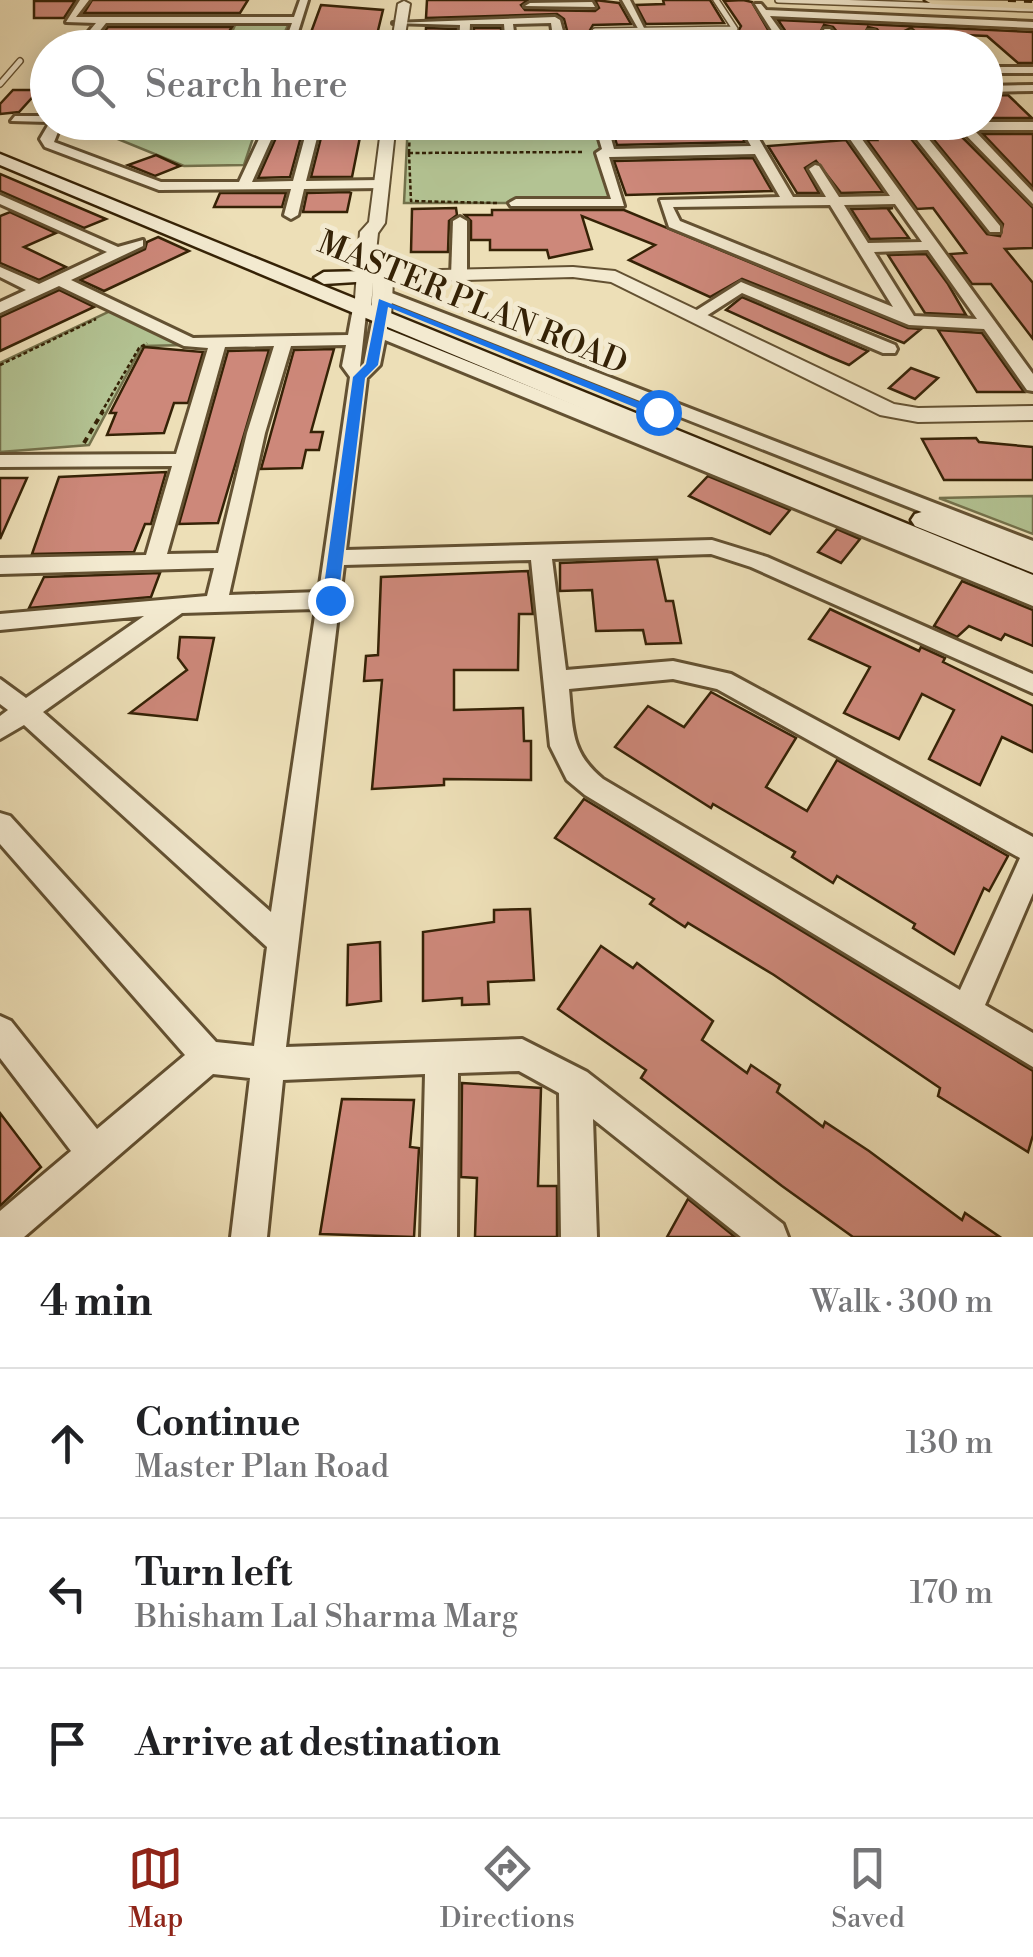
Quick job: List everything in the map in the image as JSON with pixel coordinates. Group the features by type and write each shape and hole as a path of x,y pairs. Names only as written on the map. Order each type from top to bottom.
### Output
{"main road":[{"path":"932,0 1033,7"},
{"name":"MASTER PLAN ROAD","path":"0,146 324,278 1033,586"},
{"name":"MASTER PLAN ROAD","path":"0,160 375,300 1033,563"}],"street":[{"path":"85,0 67,18 102,22 298,20"},
{"path":"294,30 304,0"},
{"path":"626,0 643,30"},
{"path":"755,0 775,30 792,30"},
{"path":"398,30 407,4"},
{"path":"516,6 592,5"},
{"path":"762,13 1033,25"},
{"path":"508,21 509,30"},
{"path":"398,23 557,21 558,30"},
{"path":"95,30 102,22"},
{"path":"465,22 465,30"},
{"path":"1003,70 1033,70"},
{"path":"1003,88 1033,88"},
{"path":"15,119 30,119"},
{"path":"1003,126 1033,126"},
{"path":"1014,126 1033,145"},
{"path":"47,140 151,184 381,184"},
{"path":"244,186 265,140"},
{"path":"291,215 310,140"},
{"path":"249,1237 282,941 359,377 372,365 375,300 387,236 377,223 387,140"},
{"path":"603,140 602,152 642,203 681,228 908,320 926,324 986,324"},
{"path":"752,140 789,201"},
{"path":"856,140 1033,386"},
{"path":"923,140 995,229"},
{"path":"986,140 1033,200"},
{"path":"605,152 757,150"},
{"path":"815,169 908,320"},
{"path":"0,199 118,252"},
{"path":"516,203 898,200"},
{"path":"460,222 460,276"},
{"path":"0,308 138,243"},
{"path":"861,248 931,246"},
{"path":"0,270 39,290"},
{"path":"359,377 350,366 354,340 375,300 460,276 592,272 640,286 888,410 918,415 1033,413"},
{"path":"60,281 190,344 354,340"},
{"path":"698,315 741,287 889,350"},
{"path":"375,300 1033,549"},
{"path":"375,300 1033,598"},
{"path":"216,605 284,342"},
{"path":"154,562 217,345"},
{"path":"0,461 183,460"},
{"path":"336,558 692,546 734,552 1033,684"},
{"path":"541,552 553,681 567,760 594,786 1033,1051"},
{"path":"0,566 226,560"},
{"path":"0,622 177,605 330,600"},
{"path":"0,729 177,605"},
{"path":"553,681 673,670 723,681 1033,851"},
{"path":"0,689 282,941"},
{"path":"0,826 208,1057 270,1064 522,1055 575,1084 770,1237"},
{"path":"966,1011 1033,862"},
{"path":"0,1032 95,1154"},
{"path":"0,1234 208,1057"},
{"path":"440,1237 442,1058"},
{"path":"575,1084 579,1237"}],"lane":[{"path":"716,0 736,29"},
{"path":"778,0 1033,7"},
{"path":"643,30 736,29"},
{"path":"0,84 20,61"},
{"path":"0,84 14,83"}],"path":[{"path":"516,203 412,201 409,153 605,152"},
{"path":"0,364 110,312"},
{"path":"75,444 90,439 138,348 148,343"}],"green space":[{"path":"236,23 289,23 286,30 233,30"},
{"path":"120,140 252,140 244,165 184,166"},
{"path":"407,140 600,140 622,203 404,203"},
{"path":"110,311 188,345 142,346 89,445 0,452 0,363"},
{"path":"1033,496 1033,534 939,498"}],"building":[{"path":"92,0 248,0 240,13 84,13"},
{"path":"427,0 528,0 521,5 525,10 595,11 599,8 595,0 619,3 631,24 567,30 564,19 557,14 426,18"},
{"path":"663,0 710,0 724,23 646,24 636,5 664,4"},
{"path":"34,1 75,1 64,18 34,18"},
{"path":"724,1 752,2 768,30 739,30 741,26"},
{"path":"321,5 383,10 378,30 312,30"},
{"path":"778,20 990,30 835,30 824,25 822,30 785,30"},
{"path":"108,27 232,27 230,30 106,30"},
{"path":"1003,31 1033,32 1033,63 1018,63 1003,50"},
{"path":"13,90 30,90 30,100 19,112 0,114 0,104"},
{"path":"1003,95 1008,95 1032,118 1003,118"},
{"path":"1003,134 1033,134 1033,187 989,140 1003,140"},
{"path":"275,140 300,140 290,177 258,178"},
{"path":"320,140 359,140 352,177 311,177"},
{"path":"616,140 745,142 617,145"},
{"path":"846,140 883,192 841,193 816,161 805,168 819,193 797,193 768,146"},
{"path":"867,140 912,140 987,234 1000,236 1003,224 934,140 965,140 1033,208 1033,248 1005,249 1033,283 1033,339 991,284 972,284 950,254 966,253 933,208 917,209"},
{"path":"156,155 180,166 155,176 128,165"},
{"path":"753,158 772,191 626,195 614,161"},
{"path":"0,174 106,219 84,228 0,191"},
{"path":"349,192 347,212 303,212 307,193"},
{"path":"220,193 286,193 282,207 214,207"},
{"path":"456,208 457,215 449,221 448,252 411,252 412,209"},
{"path":"893,208 888,209 909,238 870,239 851,209"},
{"path":"492,210 624,210 908,328 921,329 904,343 742,279 710,297 629,260 655,245 582,216 592,249 549,258 547,250 490,250 490,240 471,240 471,221 465,215 492,215"},
{"path":"10,212 56,233 24,247 66,267 39,280 0,263 0,216"},
{"path":"158,237 189,251 104,291 80,280 145,249 147,242"},
{"path":"926,254 966,315 925,313 888,255"},
{"path":"59,290 94,307 0,351 0,317"},
{"path":"742,297 868,351 849,365 726,310"},
{"path":"938,330 982,333 1024,392 977,392"},
{"path":"144,347 203,352 188,403 174,403 164,433 107,435 116,413 110,413"},
{"path":"334,349 311,432 323,432 319,450 306,450 302,468 261,469 294,350"},
{"path":"269,350 218,523 179,524 228,351"},
{"path":"911,368 938,378 915,399 889,388"},
{"path":"976,438 979,442 1033,447 1033,480 944,480 922,439"},
{"path":"166,472 151,524 145,524 134,552 32,554 59,477"},
{"path":"708,476 790,510 770,534 689,496"},
{"path":"0,478 27,478 0,539"},
{"path":"837,529 860,539 841,563 818,552"},
{"path":"657,559 666,601 673,601 681,643 646,644 643,630 596,631 592,590 560,591 560,563"},
{"path":"528,571 533,614 519,614 518,670 454,670 454,710 523,708 524,741 531,741 531,780 444,779 444,785 372,789 382,680 364,681 366,656 378,655 381,577"},
{"path":"160,573 151,597 29,608 44,577"},
{"path":"962,581 1033,610 1033,646 1005,634 1001,640 969,626 957,637 934,626"},
{"path":"830,609 919,651 921,647 945,658 943,662 1033,706 1033,752 1002,737 980,785 929,759 954,710 922,694 899,739 844,713 870,667 809,639"},
{"path":"180,637 214,638 197,720 130,713 187,670 178,658"},
{"path":"711,692 796,738 766,787 807,811 837,760 1008,856 989,891 984,888 954,954 913,928 915,924 837,876 833,883 792,857 795,852 713,804 711,808 615,747 648,706 684,727"},
{"path":"584,799 1033,1071 1033,1135 1028,1152 938,1096 940,1088 774,975 688,923 685,927 650,904 654,899 555,838"},
{"path":"530,909 534,980 488,982 489,1004 462,1005 462,998 423,1001 423,932 494,922 494,910"},
{"path":"380,942 381,1001 347,1005 348,945"},
{"path":"601,946 633,968 637,963 713,1021 702,1040 747,1073 751,1065 780,1085 777,1092 823,1127 825,1122 869,1151 962,1220 965,1213 1000,1237 853,1237 782,1186 641,1078 646,1070 558,1009"},
{"path":"462,1083 541,1088 538,1186 557,1186 557,1237 475,1237 477,1178 461,1177"},
{"path":"342,1099 414,1100 410,1147 419,1148 414,1237 320,1234"},
{"path":"0,1113 41,1167 0,1206"},
{"path":"688,1199 735,1237 667,1237"}],"railway":[{"path":"1008,0 1033,1"}],"route":[{"path":"330,600 359,377 372,365 383,302 658,412"}]}
